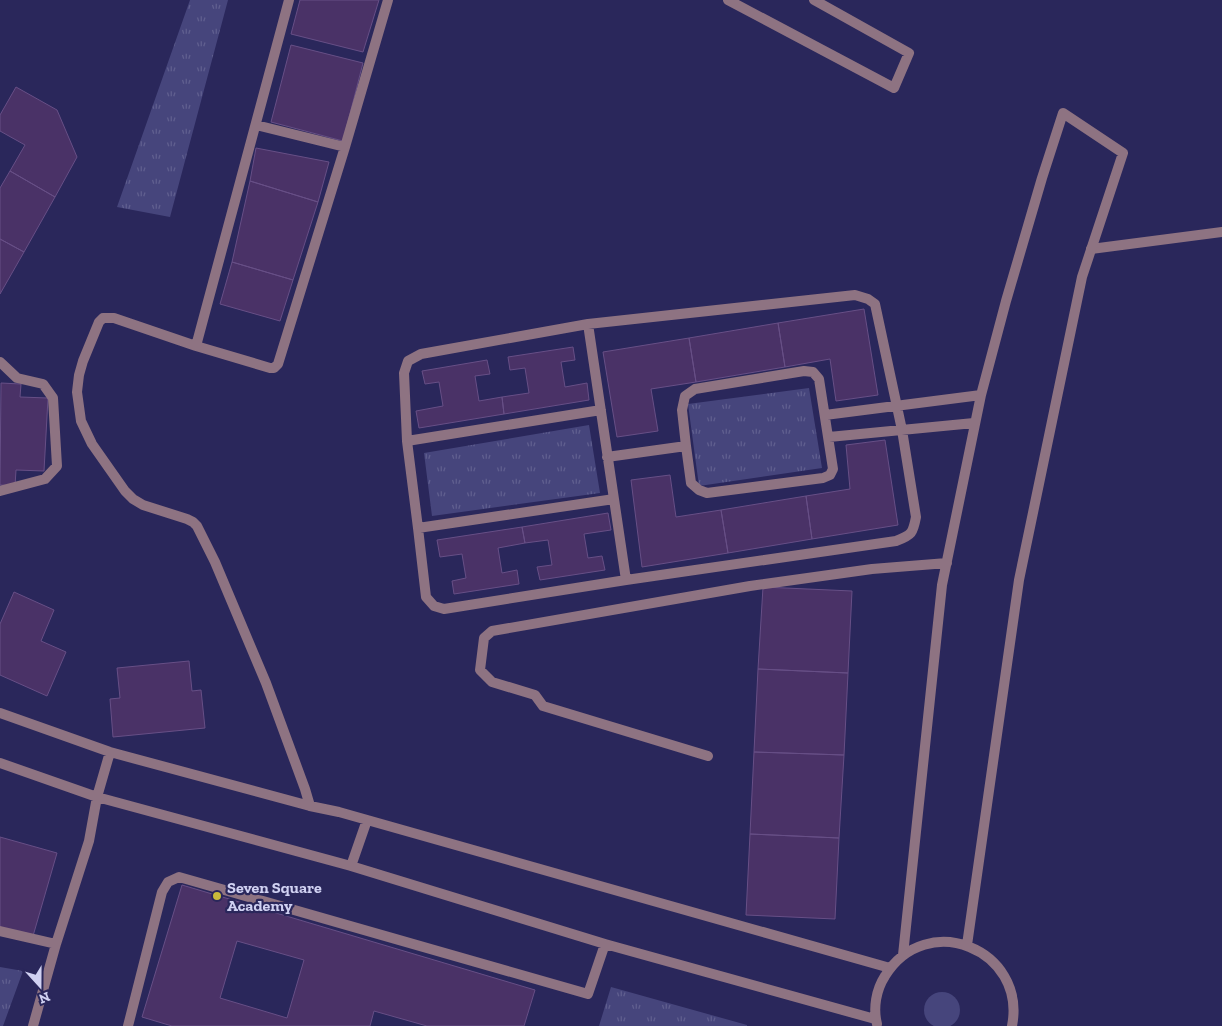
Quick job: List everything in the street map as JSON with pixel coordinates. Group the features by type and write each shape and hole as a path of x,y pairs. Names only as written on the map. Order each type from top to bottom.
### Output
{"street":[{"path":"196,346 290,0"},
{"path":"310,806 266,684 215,562 197,526 187,519 143,505 133,499 92,444 81,421 77,392 83,361 99,322 104,318 114,318 196,346 270,368 276,367 345,147 388,0"},
{"path":"728,0 894,88 909,53 814,0"},
{"path":"903,955 946,563 981,395 1006,301 1063,113 1122,153 1082,276 1019,580 967,945"},
{"path":"256,125 345,147"},
{"path":"1091,248 1222,232"},
{"path":"854,295 868,299 875,304 896,406 902,430 916,517 914,530 907,537 896,541 444,608 434,606 426,597 407,441 404,372 408,361 421,354 588,324 854,295"},
{"path":"588,324 626,580"},
{"path":"0,362 17,378 43,384 53,398 56,466 45,479 0,491"},
{"path":"804,371 813,372 819,379 829,437 833,469 830,475 823,478 707,493 699,490 691,483 682,410 685,396 694,388 804,371"},
{"path":"825,415 981,395"},
{"path":"407,441 601,410"},
{"path":"829,437 974,423"},
{"path":"607,457 686,446"},
{"path":"418,528 614,499"},
{"path":"708,756 543,706 535,695 492,682 480,670 484,638 492,631 750,586 872,569 946,563"},
{"path":"0,713 110,752 310,806 339,812 890,968"},
{"path":"33,1026 56,944 89,841 96,797 110,752"},
{"path":"0,763 96,797 351,866 605,944 876,1023 875,1001 880,984 890,968 903,955 918,947 934,942 967,945 987,956 1002,972 1009,986 1013,1001 1014,1016 1012,1026"},
{"path":"351,866 367,820"},
{"path":"128,1026 162,892 168,882 179,877 588,994 605,944"},
{"path":"0,931 56,944"}],"green space":[{"path":"190,0 228,0 170,217 117,207"},
{"path":"809,388 822,468 699,486 688,404"},
{"path":"589,425 600,493 432,516 424,453"},
{"path":"0,967 23,971 3,1026 0,1026"},
{"path":"611,987 747,1025 747,1026 599,1026"},
{"path":"942,992 949,993 955,997 959,1003 959,1017 955,1023 949,1027 942,1028 935,1027 929,1023 925,1017 924,1010 925,1003 929,997 935,993"}],"building":[{"path":"300,0 379,0 363,52 291,34"},
{"path":"291,45 363,63 343,141 271,122"},
{"path":"16,87 57,110 77,157 55,197 10,171 25,145 0,131 0,115"},
{"path":"256,148 329,162 318,202 250,181"},
{"path":"10,171 55,197 24,252 0,239 0,188"},
{"path":"250,181 318,202 293,280 232,262"},
{"path":"0,239 24,252 0,294"},
{"path":"232,262 293,280 280,321 220,304"},
{"path":"864,309 878,395 836,401 830,359 785,367 778,323"},
{"path":"778,323 785,367 696,382 689,338"},
{"path":"689,338 696,382 651,389 658,431 617,437 603,352"},
{"path":"573,347 575,360 561,362 565,387 587,383 589,400 504,414 502,397 529,393 525,368 510,370 508,357"},
{"path":"487,360 490,374 475,376 479,401 502,397 504,414 419,428 416,411 443,406 439,382 425,384 422,371"},
{"path":"1,383 21,384 20,397 48,398 44,471 16,470 15,486 0,485"},
{"path":"885,440 898,525 812,539 806,496 850,489 846,445"},
{"path":"670,475 676,517 721,510 728,553 642,567 631,480"},
{"path":"806,496 812,539 728,553 721,510"},
{"path":"608,513 611,530 584,534 588,558 602,556 605,570 540,580 537,567 552,565 548,540 525,543 522,527"},
{"path":"522,527 525,543 498,548 502,573 517,570 519,584 454,594 452,581 466,578 462,554 440,557 437,540"},
{"path":"763,587 852,591 848,673 758,669"},
{"path":"14,592 54,610 41,641 66,652 47,696 0,675 0,624"},
{"path":"189,661 192,691 201,690 205,728 113,737 110,699 120,698 117,668"},
{"path":"758,669 848,673 844,755 754,752"},
{"path":"754,752 844,755 839,838 750,834"},
{"path":"750,834 839,838 835,919 746,915"},
{"path":"0,837 57,853 33,936 0,927"},
{"path":"182,885 535,990 524,1026 427,1026 374,1011 370,1026 172,1026 142,1017","holes":["237,941 304,960 287,1018 220,998"]}],"place":[{"name":"Seven Square Academy","path":"217,896"}]}
